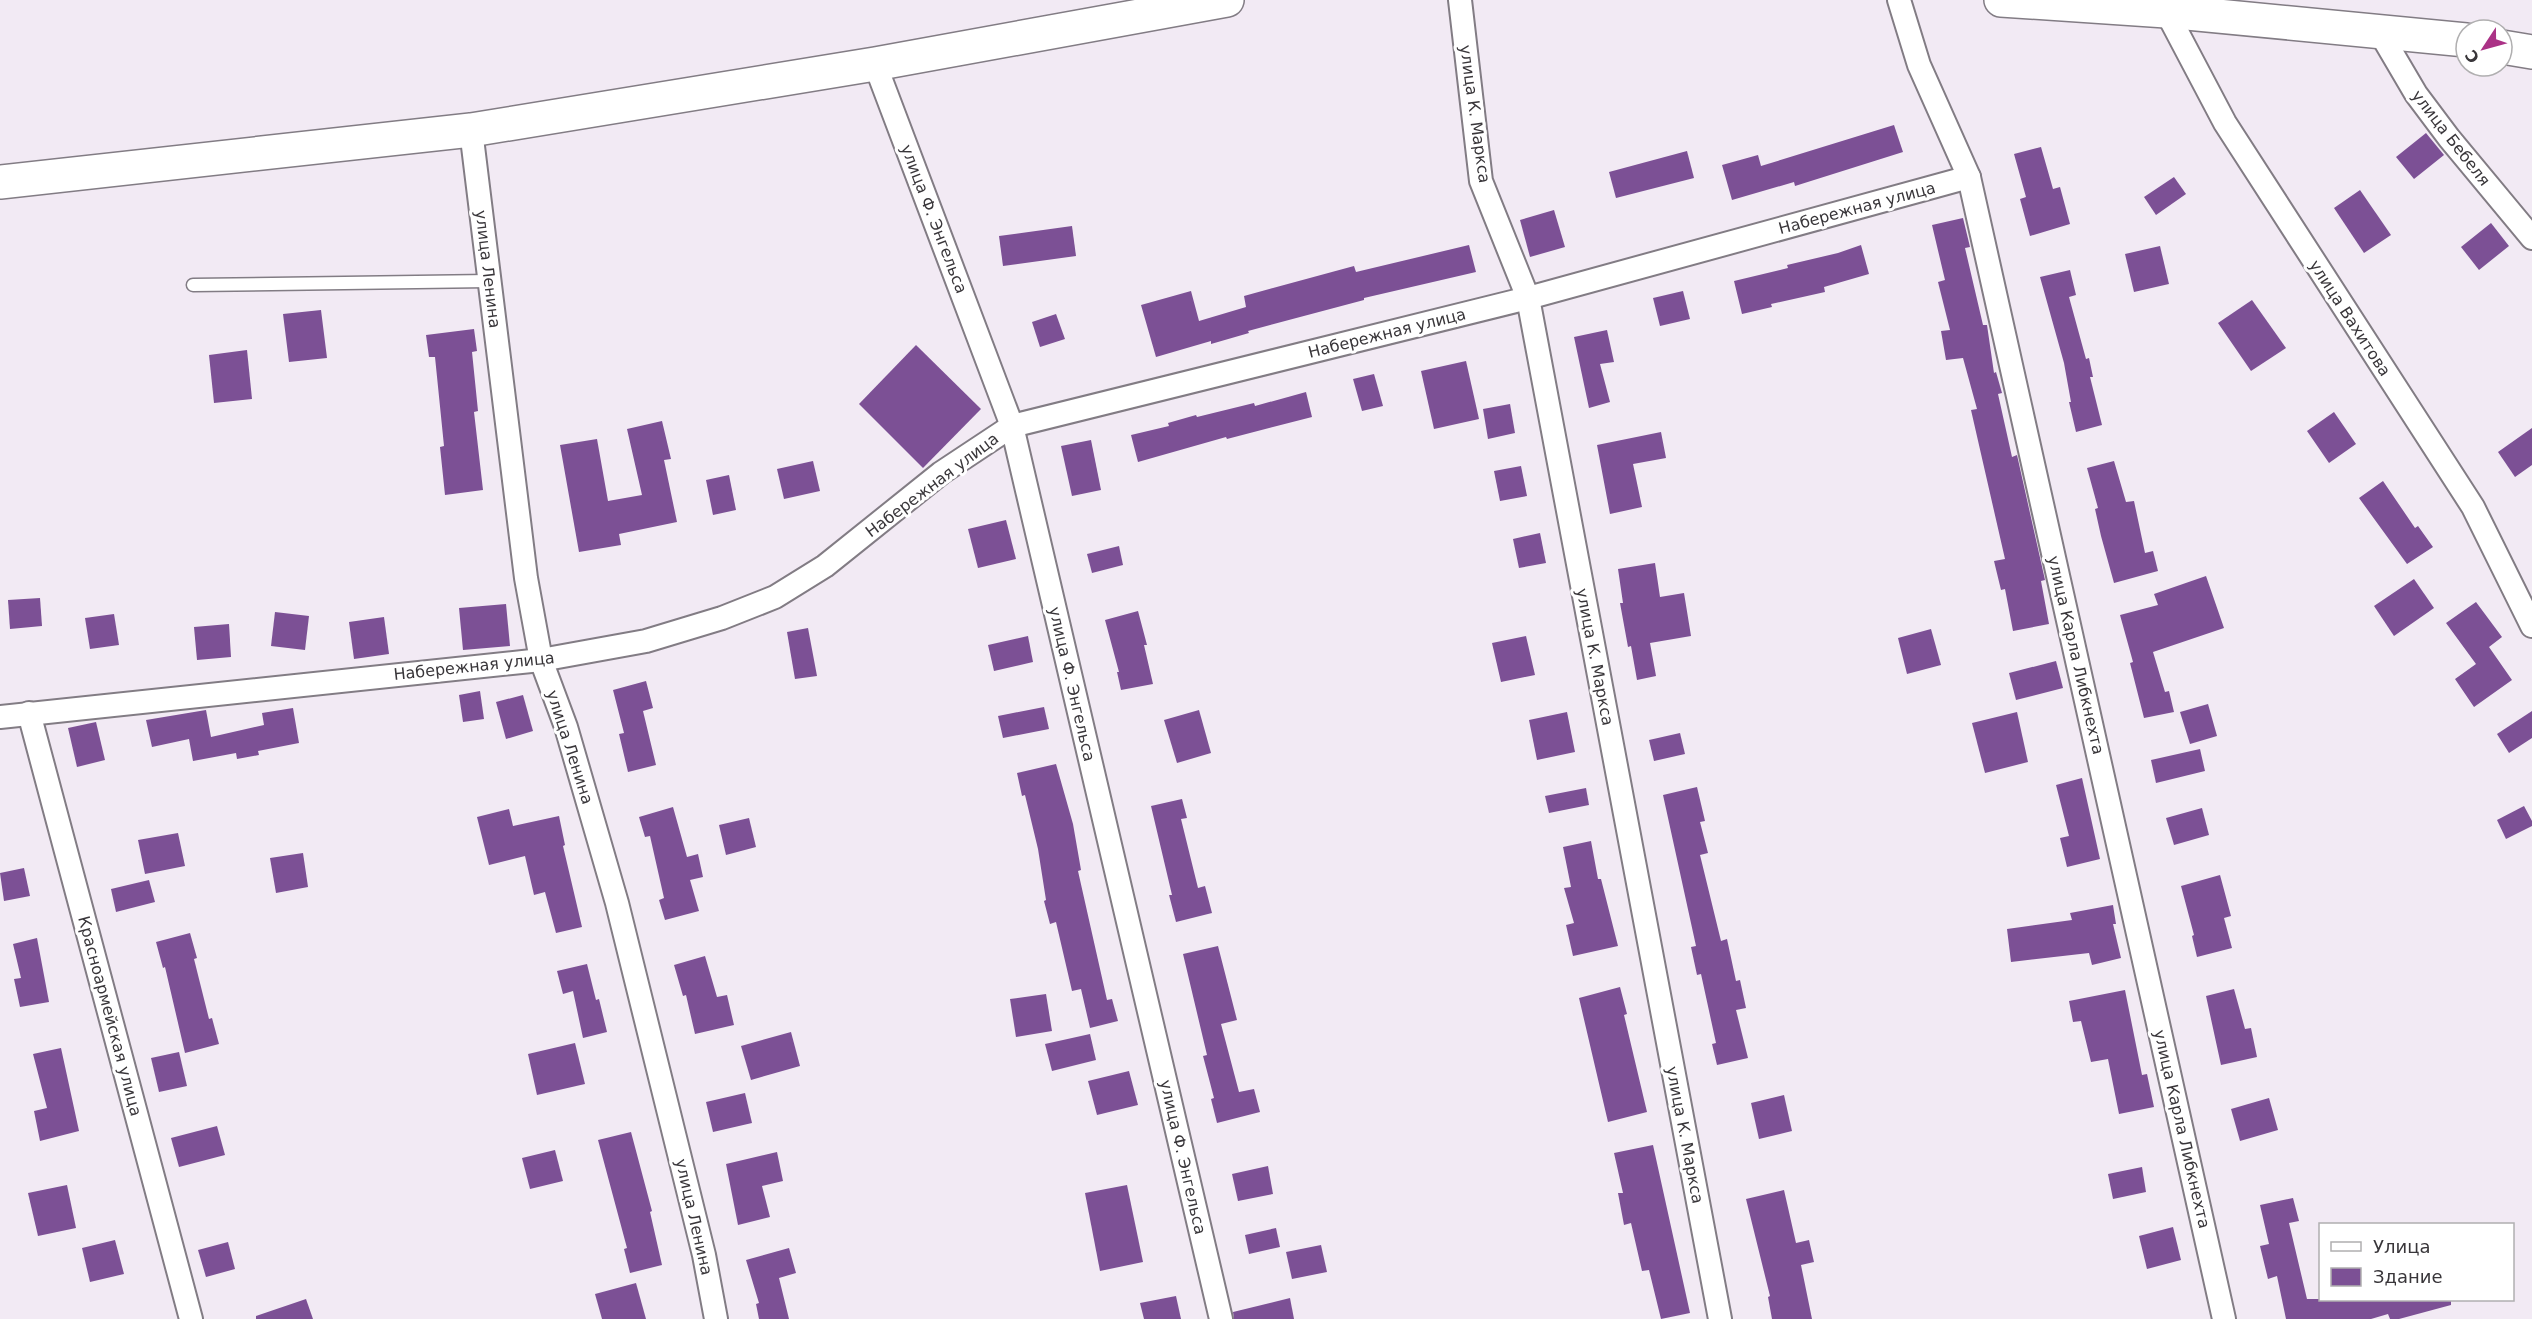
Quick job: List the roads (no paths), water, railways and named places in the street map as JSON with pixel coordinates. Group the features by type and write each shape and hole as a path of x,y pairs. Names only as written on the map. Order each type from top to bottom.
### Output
{"highway":[{"path":"0,182 471,130 875,64 1227,0"},
{"path":"2001,0 2166,11 2454,39"},
{"path":"2514,49 2532,52"}],"street":[{"name":"улица К. Маркса","path":"1460,0 1481,181 1528,298 1720,1319"},
{"name":"улица Карла Либкнехта","path":"1899,0 1918,65 1969,177 2224,1319"},
{"name":"улица Вахитова","path":"2166,11 2225,123 2473,507 2532,626"},
{"name":"улица Бебеля","path":"2379,31 2422,103 2532,238"},
{"name":"улица Ф. Энгельса","path":"875,64 1012,426 1221,1319"},
{"name":"улица Ленина","path":"471,130 526,578 542,660 566,727 617,903 704,1255 716,1319"},
{"name":"Набережная улица","path":"0,717 542,660 646,641 722,618 775,597 825,566 941,473 1012,426 1528,298 1969,177"},
{"name":"Красноармейская улица","path":"30,713 191,1319"}],"lane":[{"path":"193,285 489,281"}]}
